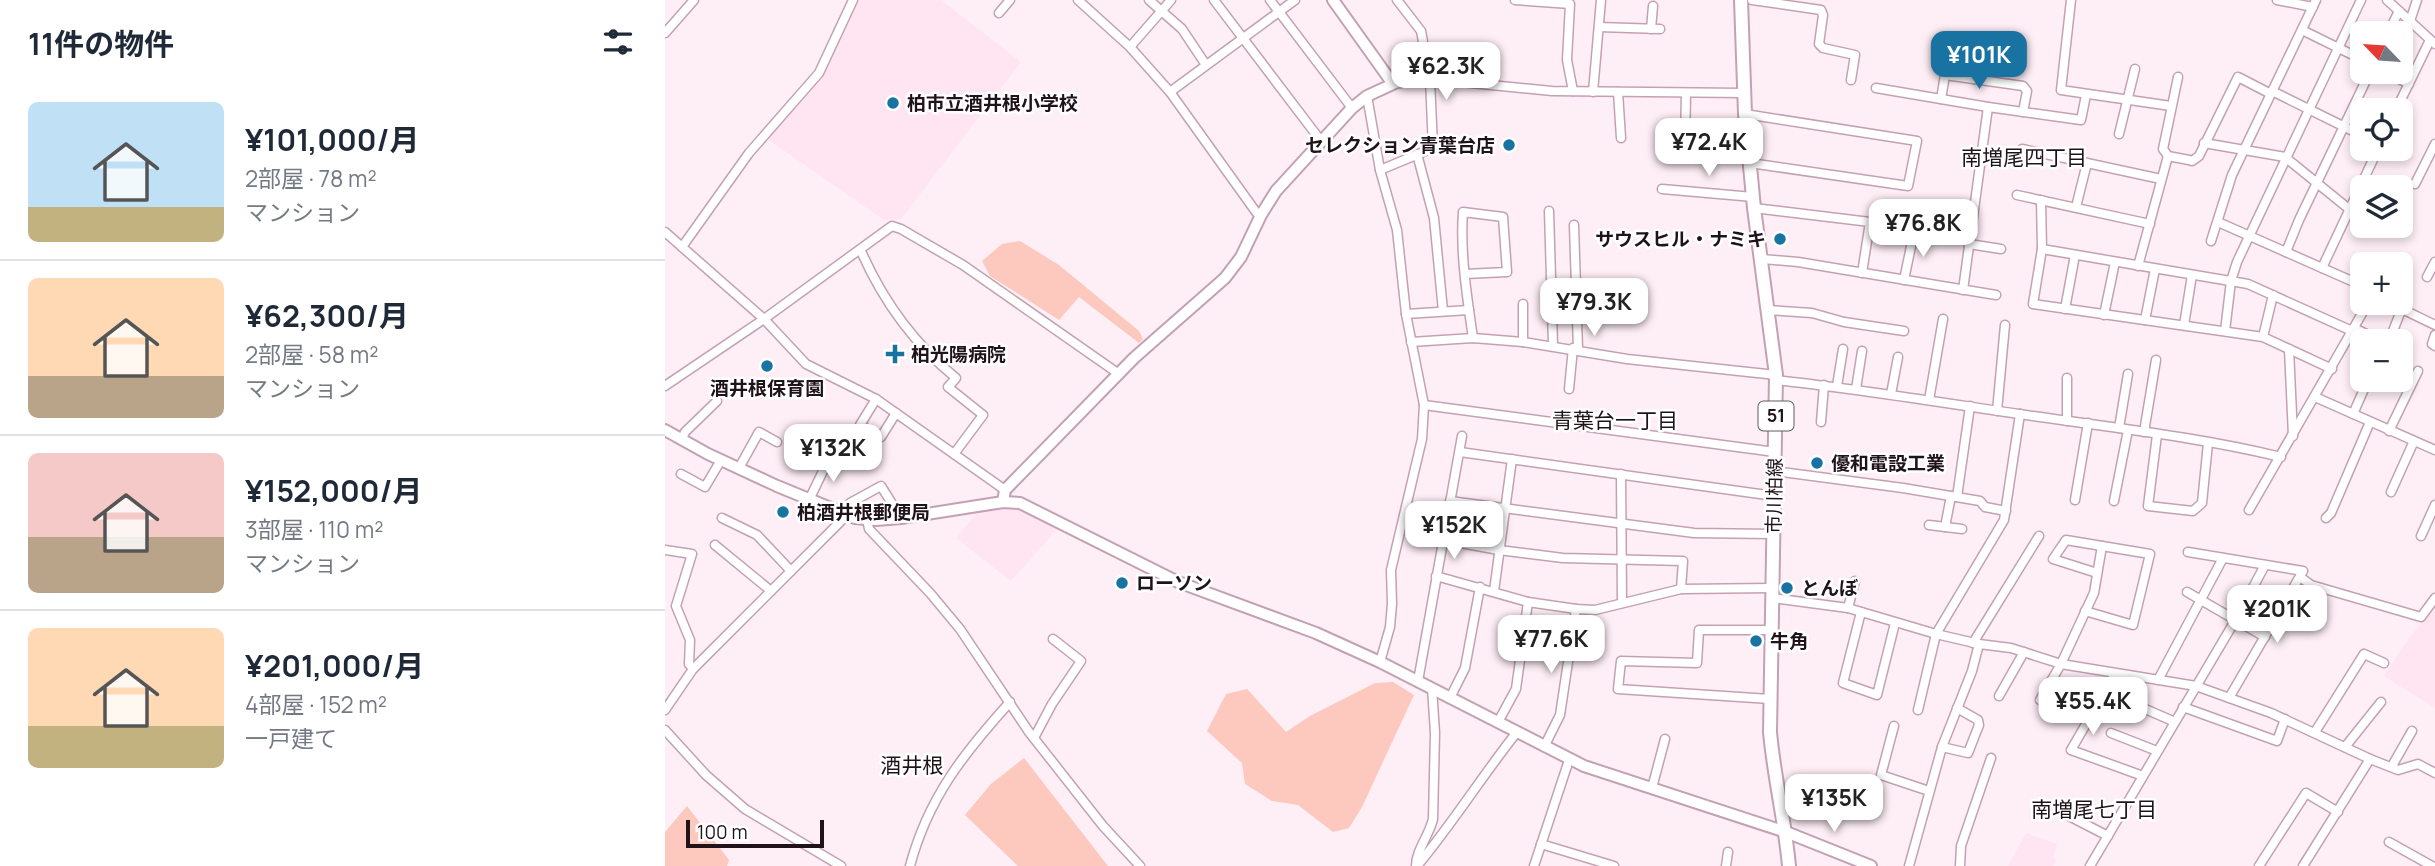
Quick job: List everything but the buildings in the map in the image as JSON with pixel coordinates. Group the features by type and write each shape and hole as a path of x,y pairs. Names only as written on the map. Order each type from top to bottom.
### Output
{"main road":[{"name":"市川柏線","path":"1741,0 1745,114 1776,377 1770,699 1772,760 1786,832 1789,866"}],"street":[{"path":"665,33 694,0"},
{"path":"682,247 749,153 818,73 853,0"},
{"path":"999,13 1010,0"},
{"path":"1078,0 1130,47 1170,92 1252,207 1261,215"},
{"path":"1149,0 1182,29 1206,65"},
{"path":"1130,47 1171,0"},
{"path":"1214,0 1321,141"},
{"path":"1270,0 1352,108"},
{"path":"1170,92 1295,0"},
{"path":"1333,0 1393,84"},
{"path":"1380,170 1433,148 1430,79 1421,31 1397,0"},
{"path":"1515,0 1570,4 1567,60 1573,91"},
{"path":"1593,92 1601,0"},
{"path":"1752,0 1821,10 1823,15 1819,44 1823,48 1855,55 1850,80"},
{"path":"2071,0 2060,90 2171,106"},
{"path":"2211,241 2232,176 2315,3 2277,0"},
{"path":"2225,331 2231,281 2249,236 2361,0"},
{"path":"2386,0 2410,21 2417,0"},
{"path":"1599,27 1655,29 1653,6"},
{"path":"2394,21 2399,11"},
{"path":"2413,24 2433,42 2413,77"},
{"path":"2302,30 2350,53"},
{"path":"2119,134 2135,69"},
{"path":"1941,99 1945,75 2023,86 2027,91 2023,112"},
{"path":"2178,77 2162,143 2168,156 2192,161 2199,156 2238,77 2350,130"},
{"path":"666,433 809,500 844,514 867,519 901,518 1004,496 1134,358 1225,278 1241,257 1276,191 1352,108 1367,96 1393,84 1430,79 1593,92 1744,93"},
{"path":"2286,252 2364,84"},
{"path":"2402,98 2409,84"},
{"path":"1876,88 2081,120 2086,95"},
{"path":"1618,92 1621,138"},
{"path":"1685,144 1686,93"},
{"path":"1367,96 1380,170 1397,230 1406,314 1424,405 1422,439 1391,570 1390,627 1380,662"},
{"path":"1963,290 1988,107"},
{"path":"1745,114 1917,141 1908,186 1750,163"},
{"path":"2204,142 2285,157 2349,209"},
{"path":"2415,184 2435,144"},
{"path":"2022,149 2161,178"},
{"path":"1417,154 1434,218 1443,311"},
{"path":"2138,266 2168,156"},
{"path":"2322,268 2372,161"},
{"path":"2076,207 2087,163"},
{"path":"1662,188 1870,222 1862,273"},
{"path":"2017,195 2150,224"},
{"path":"2041,200 2042,249 2033,304 2263,337 2332,369"},
{"path":"1549,211 1553,345"},
{"path":"1465,274 1507,272 1503,217 1463,212 1465,274 1473,338"},
{"path":"2218,222 2350,280"},
{"path":"1569,389 1576,349 1574,225"},
{"path":"665,386 764,320 892,226 963,265 1119,374"},
{"path":"665,232 764,320 806,364 876,399 954,454 1004,496 1178,582 1316,633 1380,662 1569,760 1786,832 1871,866"},
{"path":"1904,280 1914,232"},
{"path":"1969,244 2001,249"},
{"path":"2042,249 2248,284 2351,329"},
{"path":"860,251 882,293 902,323 925,350 956,378 948,387 983,415 954,454"},
{"path":"2065,309 2075,254"},
{"path":"1762,259 1996,295"},
{"path":"2104,315 2115,261"},
{"path":"2427,277 2435,262"},
{"path":"2145,320 2155,269"},
{"path":"2184,325 2192,275"},
{"path":"2263,337 2273,295"},
{"path":"1523,304 1523,342"},
{"path":"1406,314 1469,310"},
{"path":"1769,310 1812,313 1844,322 1904,331"},
{"path":"2413,314 2435,325"},
{"path":"1929,400 1943,319"},
{"path":"1997,411 2005,325"},
{"path":"2435,335 2432,344 2435,346"},
{"path":"2249,510 2350,336"},
{"path":"1411,342 1473,338 1553,345 1627,359 1776,377 2088,423 2281,457"},
{"path":"1837,386 1843,349"},
{"path":"2289,349 2293,436"},
{"path":"1856,389 1862,351"},
{"path":"1891,394 1898,357"},
{"path":"2144,432 2156,360"},
{"path":"2389,430 2418,370"},
{"path":"2114,501 2128,374"},
{"path":"2067,378 2067,421"},
{"path":"1821,422 1824,385"},
{"path":"2353,414 2363,392"},
{"path":"2315,397 2435,450"},
{"path":"876,399 860,425 881,437 896,413"},
{"path":"681,439 717,401"},
{"path":"1424,405 1775,452"},
{"path":"1945,527 1954,496 1970,406"},
{"path":"1918,710 1936,634 2000,530 2006,511 2020,414"},
{"path":"2326,518 2331,513 2370,422"},
{"path":"2075,500 2088,423"},
{"path":"739,468 759,432 777,442"},
{"path":"2157,435 2148,506 2193,511 2202,503 2208,443"},
{"path":"1418,681 1462,436"},
{"path":"2391,492 2414,441"},
{"path":"1460,452 1774,496"},
{"path":"809,500 823,471 836,454"},
{"path":"1494,591 1512,459"},
{"path":"681,474 705,487 721,460"},
{"path":"1774,471 1954,496 1980,501 1985,507 2006,511"},
{"path":"1621,474 1622,603"},
{"path":"665,710 693,669 841,521 850,503 881,486 901,518"},
{"path":"1450,501 1694,533 1773,534"},
{"path":"2421,536 2435,505"},
{"path":"722,519 757,535 791,571"},
{"path":"867,519 869,528 960,629 1034,738 1103,826 1140,866"},
{"path":"1929,525 1962,530"},
{"path":"1909,866 1929,791 1976,643 2039,536"},
{"path":"1433,538 1563,558 1683,561 1681,589"},
{"path":"2085,611 2133,625 2150,554 2066,540 2053,559 2097,573"},
{"path":"715,545 771,591"},
{"path":"2040,700 2094,593 2102,546"},
{"path":"665,550 692,554 676,606 690,640 689,664 693,669"},
{"path":"2188,552 2304,570 2229,698"},
{"path":"2158,680 2223,558"},
{"path":"2090,866 2236,620 2265,565"},
{"path":"1436,576 1528,602 1595,610 1681,589 1772,593 1848,608 1936,634 2011,648 2060,664 2196,686 2285,719 2370,759 2401,770 2418,764 2435,773"},
{"path":"2299,578 2311,585 2421,617 2435,598"},
{"path":"1848,608 1855,581"},
{"path":"1450,698 1465,668 1480,587"},
{"path":"2187,592 2265,637"},
{"path":"1499,722 1515,689 1528,602"},
{"path":"1544,747 1559,715 1576,609"},
{"path":"1861,612 1843,683 1877,695 1895,623"},
{"path":"1770,699 1618,689 1622,661 1697,663 1699,630 1772,631"},
{"path":"1034,738 1052,704 1081,661 1053,639"},
{"path":"1999,696 2024,652"},
{"path":"2315,732 2364,654 2384,663"},
{"path":"2115,674 2071,750 2143,776"},
{"path":"1416,866 1416,858 1433,820 1435,733 1432,688"},
{"path":"2104,691 2175,722"},
{"path":"910,866 918,837 938,796 969,748 1010,702"},
{"path":"2345,747 2381,702"},
{"path":"2183,707 2277,741 2285,719"},
{"path":"1943,747 1968,753 1979,725 1977,720 1957,708"},
{"path":"1894,726 1881,775 1929,791"},
{"path":"665,730 706,775 745,809 841,866"},
{"path":"2392,766 2412,731"},
{"path":"1416,866 1448,829 1494,760 1517,732"},
{"path":"2111,733 2157,751"},
{"path":"1652,788 1665,739"},
{"path":"1960,866 1961,846 1991,758"},
{"path":"2303,866 2370,759"},
{"path":"1534,866 1569,760"},
{"path":"2259,866 2306,793 2338,813"},
{"path":"2060,806 2071,812 2069,816 2108,836"},
{"path":"2389,842 2432,866"},
{"path":"1541,844 1614,866"},
{"path":"1726,866 1728,852"}],"shaded area":[{"name":"柏市立酒井根小学校","path":"859,0 941,0 1021,62 901,219 884,220 766,138 826,69"},
{"path":"1020,241 1059,265 1139,331 1143,339 1139,343 1079,297 1059,320 990,276 982,261 1002,244"},
{"path":"1000,508 1025,511 1059,527 1011,581 956,538 977,513"},
{"path":"2435,605 2435,708 2384,676"},
{"path":"1393,682 1414,695 1362,807 1349,828 1333,832 1298,805 1272,801 1245,784 1242,763 1207,731 1226,694 1247,689 1286,732 1310,716 1375,683"},
{"path":"1024,758 1108,866 1018,866 965,815 991,784"},
{"path":"687,806 729,860 727,866 665,866 665,832"},
{"path":"2026,833 2057,844 2053,866 2008,866"}],"place":[{"name":"柏市立酒井根小学校","path":"893,103"},
{"name":"セレクション青葉台店","path":"1509,145"},
{"name":"サウスヒル・ナミキ","path":"1780,239"},
{"name":"柏光陽病院","path":"895,354"},
{"name":"酒井根保育園","path":"767,366"},
{"name":"優和電設工業","path":"1817,463"},
{"name":"柏酒井根郵便局","path":"783,512"},
{"name":"ローソン","path":"1122,583"},
{"name":"とんぼ","path":"1787,588"},
{"name":"牛角","path":"1756,641"}],"district":[{"name":"南増尾四丁目","path":"2024,158"},
{"name":"青葉台一丁目","path":"1615,421"},
{"name":"酒井根","path":"912,766"},
{"name":"南増尾七丁目","path":"2094,810"}]}
